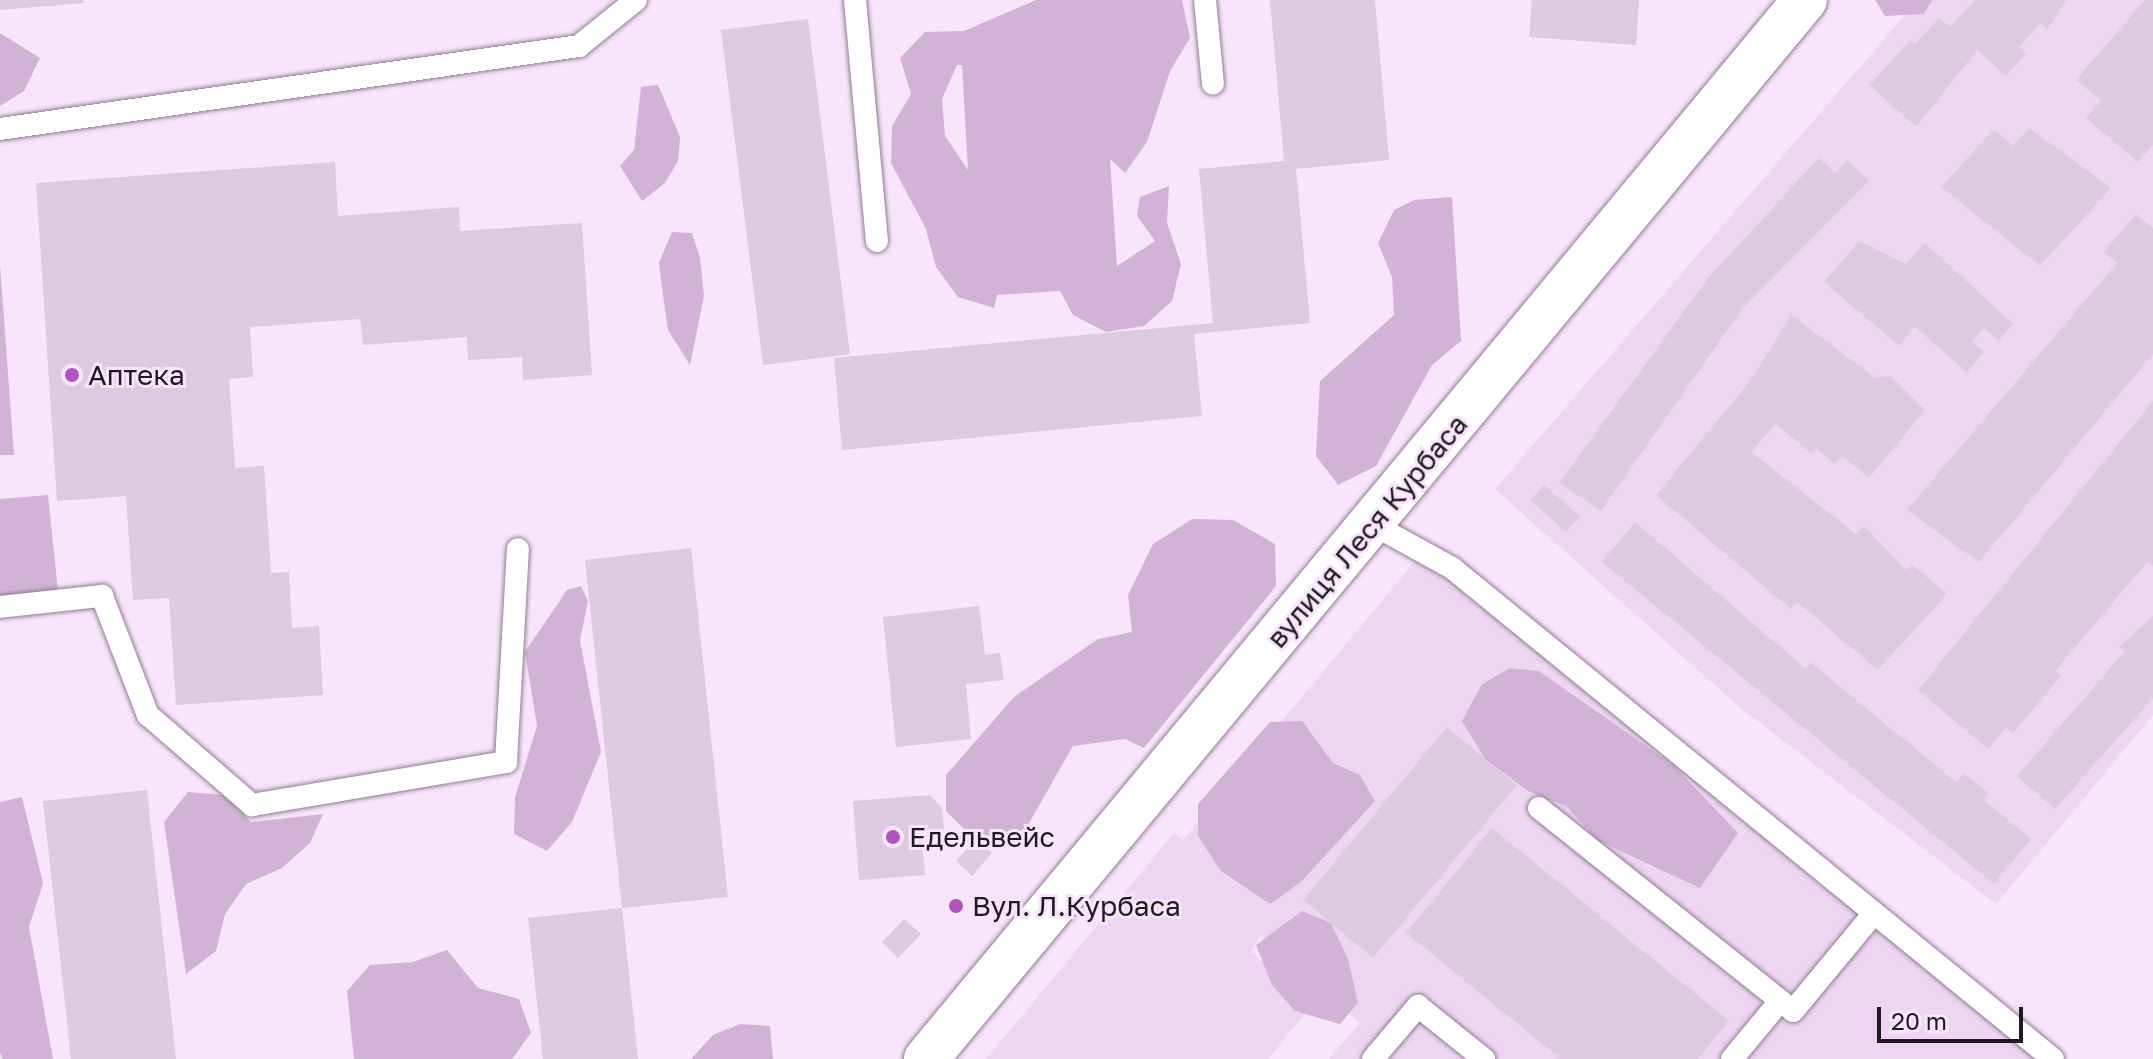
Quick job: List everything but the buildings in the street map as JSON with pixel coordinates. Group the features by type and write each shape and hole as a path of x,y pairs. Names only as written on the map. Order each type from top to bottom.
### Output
{"street":[{"name":"вулиця Леся Курбаса","path":"926,1059 1805,0"}],"lane":[{"path":"0,129 579,46 636,0"},
{"path":"855,0 877,241"},
{"path":"1205,0 1213,84"},
{"path":"1372,524 1452,568 2053,1059"},
{"path":"0,607 102,596 148,715 252,805 506,762 518,549"},
{"path":"1539,808 1793,1011 1874,913"},
{"path":"1732,1059 1780,1001"},
{"path":"1373,1059 1418,1006 1484,1059"}],"shaded area":[{"path":"1036,0 1182,0 1190,38 1170,71 1147,142 1125,173 1110,159 1117,266 1155,241 1137,216 1140,197 1169,186 1167,223 1181,264 1172,301 1144,326 1106,332 1073,315 1060,291 997,295 994,308 958,297 936,267 926,229 891,163 892,126 911,94 900,58 925,32 964,31","holes":["957,65 962,65 968,170 945,136 942,99"]},
{"path":"1875,0 1933,0 1923,14 1885,16"},
{"path":"1918,0 2153,0 2153,715 1996,904 1738,706 1495,489"},
{"path":"0,33 40,58 24,91 0,106"},
{"path":"658,85 680,137 678,161 665,183 642,201 620,166 634,150 641,87"},
{"path":"1452,197 1461,341 1432,365 1376,466 1338,485 1316,456 1320,381 1394,315 1392,277 1378,243 1394,210 1414,200"},
{"path":"672,232 692,233 700,258 704,296 690,365 668,330 663,295 659,263"},
{"path":"0,265 14,455 0,455"},
{"path":"48,495 58,591 0,598 0,499"},
{"path":"1192,519 1233,520 1275,544 1276,586 1144,748 1125,739 1073,746 1016,846 970,835 946,811 946,775 1014,697 1098,639 1132,632 1128,595 1153,544"},
{"path":"1427,547 2047,1059 1329,1059 1360,1023 1260,935 1251,952 1313,1004 1268,1059 986,1059 1174,833 1183,840"},
{"path":"581,586 588,601 580,640 601,752 572,822 547,851 514,834 515,797 537,726 525,652 567,590"},
{"path":"1510,668 1539,671 1673,765 1738,833 1700,888 1597,840 1566,806 1528,791 1485,759 1462,721 1482,684"},
{"path":"1302,721 1333,763 1360,775 1375,801 1301,882 1270,904 1220,870 1198,836 1198,804 1270,722"},
{"path":"188,792 224,795 251,822 323,814 310,843 282,868 246,884 225,914 216,951 186,974 164,822"},
{"path":"22,797 43,883 29,927 53,1059 3,1059 0,1053 0,802"},
{"path":"1302,911 1331,923 1348,959 1358,1003 1340,1024 1295,1011 1272,985 1256,945"},
{"path":"447,950 478,988 519,999 531,1033 512,1059 354,1059 347,991 370,965 413,962"},
{"path":"740,1024 770,1026 773,1059 691,1059 713,1035"}],"place":[{"name":"Аптека","path":"72,375"},
{"name":"Едельвейс","path":"893,837"},
{"name":"Вул. Л.Курбаса","path":"956,906"}]}
